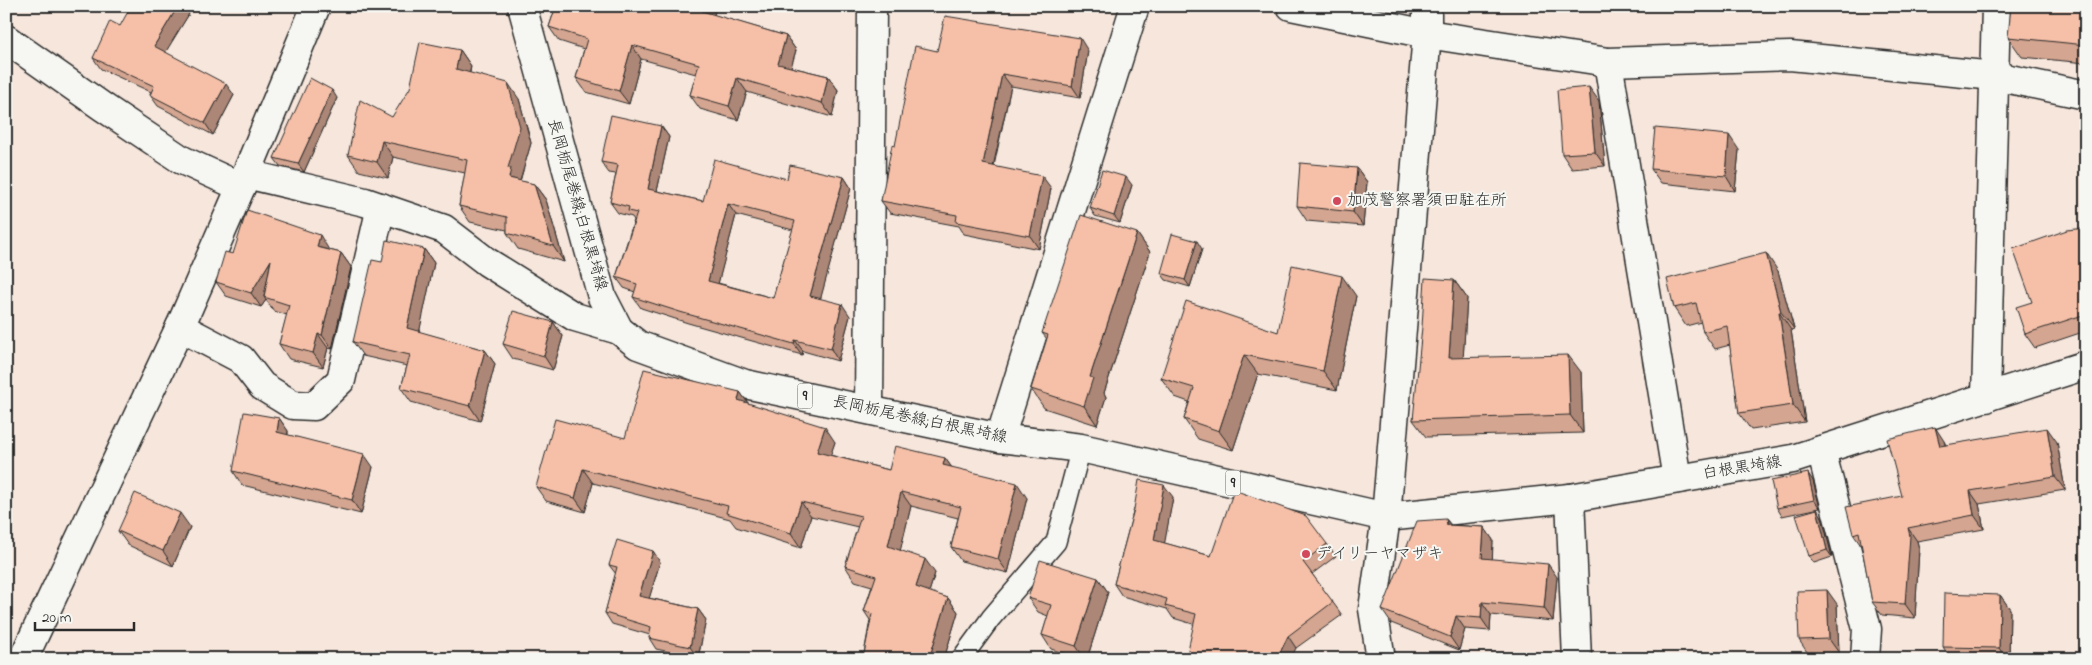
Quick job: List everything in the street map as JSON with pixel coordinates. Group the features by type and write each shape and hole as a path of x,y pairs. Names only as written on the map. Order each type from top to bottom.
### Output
{"street":[{"path":"23,659 180,328 244,181 316,6"},
{"name":"長岡栃尾巻線;白根黒埼線","path":"522,6 602,296 618,330 638,345 745,384 1000,438 1081,448 1386,517"},
{"path":"869,409 872,6"},
{"path":"1000,438 1135,6"},
{"path":"1291,6 1427,34 1608,62 1790,56 1995,76 2086,95"},
{"path":"1381,659 1373,609 1394,444 1427,34 1427,6"},
{"path":"1986,398 1996,6"},
{"path":"6,39 182,160 244,181 380,207 444,230 487,262 575,317 618,330"},
{"path":"1608,62 1677,479"},
{"path":"180,328 241,359 262,386 293,405 314,406 341,380 380,207"},
{"name":"白根黒埼線","path":"1386,517 1570,498 1793,459 2086,365"},
{"path":"1821,450 1867,630 1866,659"},
{"path":"1570,498 1577,659"}],"lane":[{"path":"961,659 992,618 1056,542 1081,448"}],"building":[{"path":"131,6 178,6 154,46 226,84 205,123 150,95 154,86 93,58 110,21 120,26"},
{"path":"556,6 703,6 702,11 786,36 778,64 828,76 822,103 737,78 729,106 690,95 699,64 632,45 619,91 576,78 587,39 549,27"},
{"path":"2011,6 2086,6 2086,45 2008,37"},
{"path":"945,16 1080,38 1072,86 1002,74 983,164 1042,176 1030,236 956,222 957,215 881,201 892,145 895,146 915,46 937,51"},
{"path":"420,42 460,50 456,69 508,83 520,127 508,168 511,168 509,178 534,184 553,246 507,233 507,217 459,206 467,160 382,141 377,162 348,155 360,100 392,117 410,88"},
{"path":"310,78 332,90 298,164 274,158"},
{"path":"1589,87 1595,152 1562,154 1557,90"},
{"path":"611,115 661,126 648,189 703,201 714,159 787,179 790,165 844,177 810,296 842,304 831,349 795,340 794,344 633,297 637,284 616,277 637,213 628,211 629,207 610,202 618,165 601,162","holes":["728,204 795,221 773,298 708,281"]},
{"path":"1655,128 1729,135 1726,176 1651,169"},
{"path":"1300,163 1357,168 1353,212 1297,206"},
{"path":"1102,170 1126,177 1114,216 1090,208"},
{"path":"247,210 320,235 317,247 341,253 322,335 318,334 313,353 279,344 289,305 264,297 271,260 251,293 216,282 225,252 233,254"},
{"path":"1081,215 1137,233 1090,377 1093,378 1084,406 1031,389 1048,335 1042,333"},
{"path":"2086,228 2086,314 2025,334 2016,307 2032,302 2013,249 2067,230"},
{"path":"1172,234 1197,241 1185,280 1161,273"},
{"path":"386,240 424,249 407,328 485,350 470,406 401,388 410,355 353,342 372,260 382,262"},
{"path":"1766,253 1781,312 1779,312 1793,405 1739,413 1727,326 1703,332 1696,303 1674,308 1667,279"},
{"path":"1292,265 1342,276 1323,371 1244,355 1219,431 1184,419 1194,388 1161,378 1186,301 1278,332"},
{"path":"1425,278 1454,280 1449,358 1568,355 1570,415 1413,420"},
{"path":"513,311 553,322 544,356 503,344"},
{"path":"644,369 740,392 738,400 825,427 817,452 889,470 895,446 945,458 943,465 1017,483 998,559 951,547 961,507 901,492 888,546 925,559 916,587 948,598 929,659 863,659 872,614 864,611 876,576 845,566 861,516 801,502 791,533 726,513 728,506 583,469 575,498 536,487 555,419 625,438"},
{"path":"244,412 279,418 277,432 364,454 352,500 233,471"},
{"path":"1935,427 1940,446 2047,428 2055,477 1970,491 1974,515 1908,528 1910,536 1905,604 1872,602 1859,532 1853,534 1846,507 1902,496 1887,439"},
{"path":"1808,473 1814,500 1777,508 1771,481"},
{"path":"1139,480 1164,485 1154,540 1211,556 1234,490 1306,516 1327,544 1303,562 1333,602 1288,636 1277,659 1186,659 1196,614 1165,606 1167,599 1114,584 1134,509"},
{"path":"135,493 180,513 163,551 118,531"},
{"path":"1817,509 1827,550 1809,556 1796,515"},
{"path":"1446,519 1447,525 1484,527 1482,558 1548,564 1544,608 1482,602 1481,618 1456,616 1450,637 1382,610 1417,521"},
{"path":"617,540 653,551 639,596 698,609 690,647 649,638 651,627 605,613 617,567 609,565"},
{"path":"1040,560 1098,578 1076,646 1042,635 1051,605 1028,598"},
{"path":"1827,590 1829,639 1799,640 1797,591"},
{"path":"1944,593 2000,595 1999,648 1943,647"}],"place":[{"name":"加茂警察署須田駐在所","path":"1337,201"},
{"name":"デイリーヤマザキ","path":"1306,554"}]}
